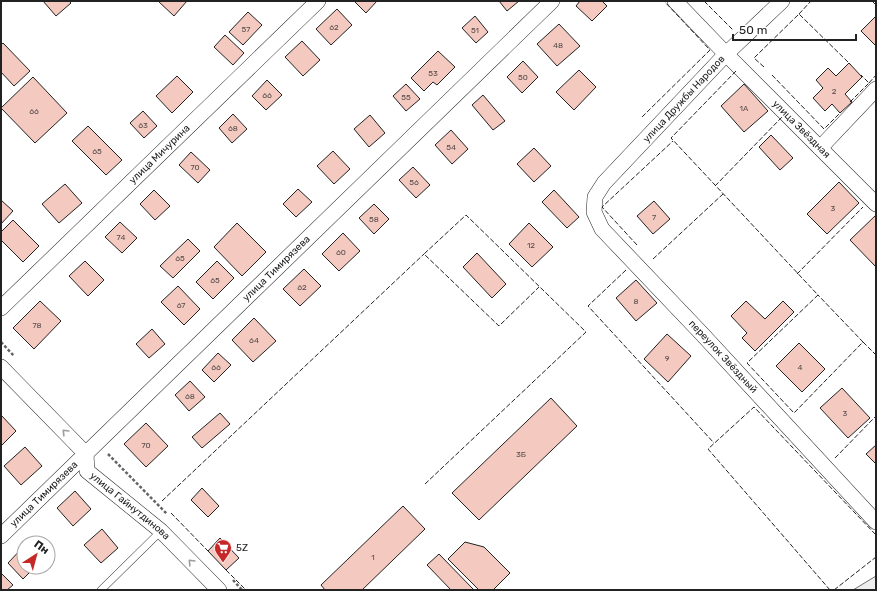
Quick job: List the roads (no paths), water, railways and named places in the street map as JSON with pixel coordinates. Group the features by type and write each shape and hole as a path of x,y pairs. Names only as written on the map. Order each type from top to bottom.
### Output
{"street":[{"name":"улица Мичурина","path":"1,308 318,1"},
{"name":"улица Тимирязева","path":"1,536 552,1"},
{"name":"улица Звёздная","path":"675,1 876,204"},
{"name":"улица Дружбы Народов","path":"604,183 726,54 782,1"},
{"path":"820,148 876,89"},
{"name":"переулок Звёздный","path":"604,183 594,197 594,212 602,229 703,335 876,522"},
{"path":"1,367 86,454"},
{"name":"улица Гайнутдинова","path":"86,454 87,470 162,531 219,590"}],"lane":[{"path":"101,590 162,531"}],"place":[{"name":"5Z","path":"223,563"}]}
